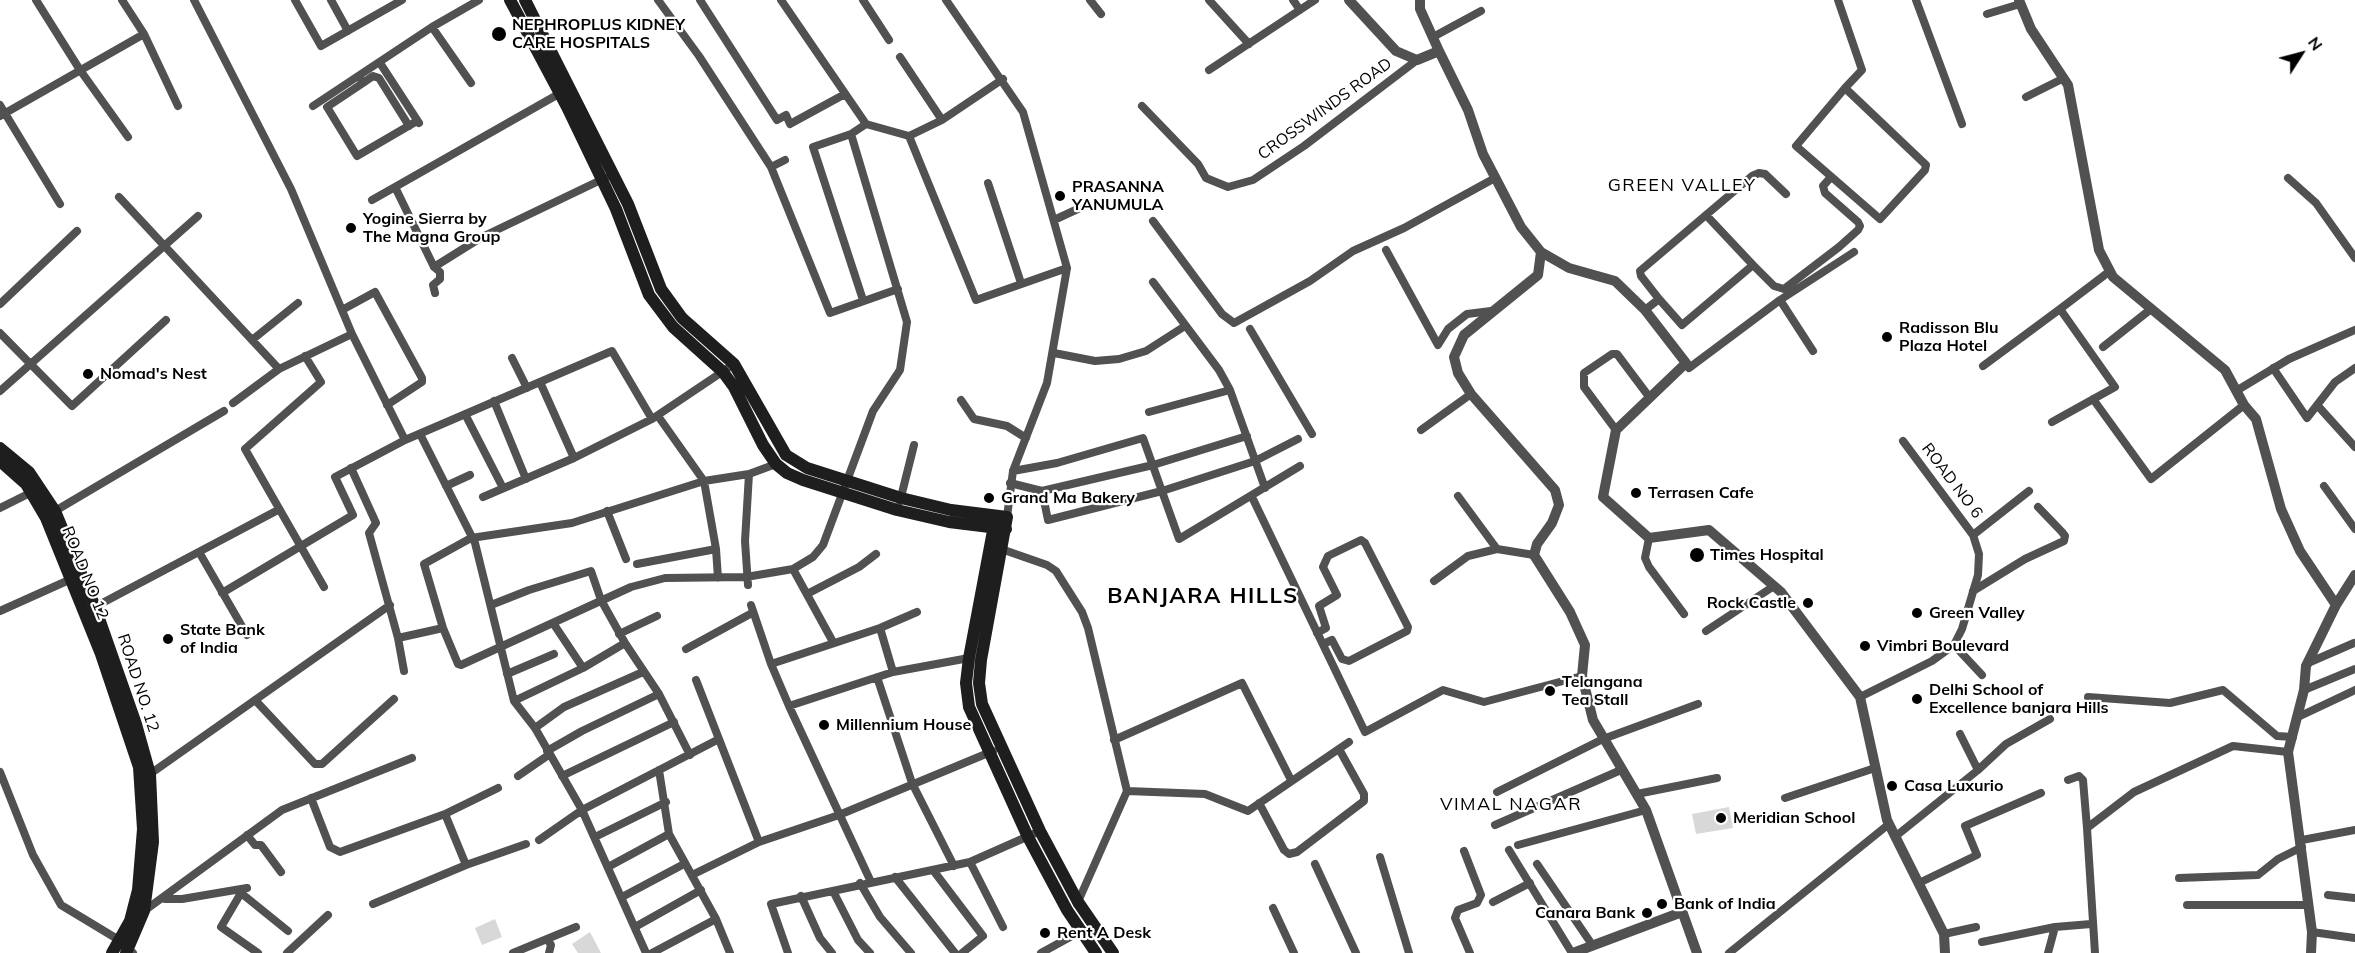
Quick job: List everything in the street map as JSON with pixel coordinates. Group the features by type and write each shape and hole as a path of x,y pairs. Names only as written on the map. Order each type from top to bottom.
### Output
{"main road":[{"path":"510,0 565,91"},
{"path":"525,0 565,91 661,289 670,304 734,364 786,455 846,487 899,504 951,510 1001,522"},
{"path":"608,177 649,295 659,312 723,372 734,387 763,445 777,464 787,473 803,480 846,487"},
{"name":"ROAD NO. 12","path":"0,448 29,472 55,511 95,607 136,724 150,774 153,842 144,911 126,949"},
{"name":"ROAD NO 12","path":"0,461 13,470 32,492 46,518 132,742 142,782 143,829 138,890 126,949 112,953"},
{"path":"995,751 982,704 979,683 993,594 1004,550 1001,522"},
{"path":"1001,522 969,658 966,683 969,707 995,751 1067,910 1096,953"},
{"path":"1034,834 1113,953"}],"street":[{"path":"36,0 80,70 128,137"},
{"path":"122,0 144,34 178,106"},
{"path":"194,0 272,150 352,334 405,440"},
{"path":"295,0 321,46 402,0"},
{"path":"331,0 348,31"},
{"path":"380,63 418,122 360,155 354,153 327,107 380,63 432,27 478,0"},
{"path":"658,0 699,56 771,167 830,313 898,290"},
{"path":"700,0 777,120 786,115 790,124 845,94"},
{"path":"781,0 866,124 909,136 942,120 1003,79"},
{"path":"863,0 889,40"},
{"path":"945,0 1003,79 1023,112 1067,268 1047,383 1013,471 1001,522"},
{"path":"1090,0 1101,14"},
{"path":"1209,0 1249,44"},
{"path":"1293,0 1300,10"},
{"path":"1209,70 1315,0"},
{"path":"1350,0 1396,51 1417,60 1439,51"},
{"path":"1420,0 1420,9 1468,110 1495,178 1521,227 1541,252 1569,268 1615,281 1645,310 1686,363 1616,430 1603,497 1649,538 1709,530 1774,586 1860,697 1889,824 1944,934 1945,953"},
{"path":"1838,0 1862,70 1845,88 1796,146 1880,219 1925,170 1926,165 1845,88"},
{"path":"1917,0 1962,124"},
{"path":"1987,14 2020,2 2031,29 2068,85 2099,250 2113,277 2225,370 2244,405 2256,419 2281,509 2300,551 2336,605"},
{"path":"1433,37 1481,11"},
{"path":"432,27 471,83"},
{"path":"60,204 2,111 144,34"},
{"path":"900,57 942,120"},
{"name":"CROSSWINDS ROAD","path":"1142,106 1198,164 1206,178 1215,184 1228,187 1252,180 1278,163 1417,60"},
{"path":"313,106 361,79 374,76 379,78 409,126"},
{"path":"2026,97 2064,78"},
{"path":"372,200 565,91"},
{"path":"864,300 813,147 851,134 866,124"},
{"path":"777,464 748,474 704,481 572,524 471,538 424,564 443,627 456,660 461,665 631,587 665,578 718,578 747,581 794,569 813,557 823,545 873,411 900,370 908,322 851,134"},
{"path":"909,136 976,300 1067,268"},
{"path":"771,167 785,160"},
{"path":"1754,265 1682,325 1641,276 1640,271 1759,172 1765,174 1786,194"},
{"path":"434,267 482,237 608,177"},
{"path":"1706,215 1773,286 1784,289 1839,248 1860,226 1825,193 1823,186 1831,177"},
{"path":"1153,221 1222,314 1234,323 1310,281 1353,251 1404,228 1495,178"},
{"path":"2288,178 2316,203 2355,258"},
{"path":"988,183 1021,283"},
{"path":"395,187 434,267 440,272 441,279 433,285 435,293"},
{"path":"119,197 279,369"},
{"path":"1054,220 1082,207"},
{"path":"0,391 198,216"},
{"path":"0,304 78,231"},
{"path":"1386,250 1438,345 1448,329 1467,314 1491,311"},
{"path":"1541,252 1538,276 1491,311 1464,335 1454,357 1458,373 1471,394 1555,490 1558,505 1552,523 1537,544 1534,555 1570,612 1585,645 1581,676 1593,720 1646,810 1697,953"},
{"path":"1689,368 1780,300 1854,252"},
{"path":"1983,366 2110,271"},
{"path":"1153,282 1230,390 1265,488"},
{"path":"342,310 375,292 422,378 422,382 387,405"},
{"path":"1645,310 1659,299"},
{"path":"1780,300 1812,351"},
{"path":"252,340 298,303"},
{"path":"2052,422 2115,387 2060,309"},
{"path":"2103,347 2151,309"},
{"path":"0,333 72,406 166,320"},
{"path":"1054,353 1095,362 1119,359 1146,351 1185,326"},
{"path":"1250,329 1312,434"},
{"path":"2236,391 2273,368 2355,330"},
{"path":"233,403 279,369 352,334"},
{"path":"222,593 353,515 335,477 405,440 612,351 655,418 704,481 716,549 718,578"},
{"path":"1616,430 1584,387 1584,373 1612,354 1617,354 1650,398"},
{"path":"305,356 321,382 245,449 324,587"},
{"path":"512,358 527,388"},
{"path":"483,497 574,458 655,418 734,364"},
{"path":"2273,368 2305,418 2312,416 2335,382 2355,368"},
{"path":"540,382 574,458"},
{"path":"1149,412 1230,390"},
{"path":"1421,430 1471,394"},
{"path":"2093,399 2151,479 2244,405"},
{"path":"961,400 975,419 1007,426 1026,438"},
{"path":"494,401 526,479"},
{"path":"2318,406 2355,447"},
{"path":"55,511 224,411"},
{"path":"465,414 503,488"},
{"path":"420,434 475,543 514,701 535,728 582,810 646,953"},
{"path":"1010,483 1042,491 1153,465 1247,436"},
{"path":"1013,471 1057,463 1143,438 1179,539 1300,466"},
{"path":"1042,491 1048,520 1162,491 1255,461 1298,439"},
{"name":"ROAD NO 6","path":"1903,441 1973,535 1979,554 1978,575 1954,645"},
{"path":"899,504 914,445"},
{"path":"351,468 376,523 369,533 390,605 404,671"},
{"path":"747,581 745,541 748,474"},
{"path":"446,486 470,475"},
{"path":"2324,486 2355,529"},
{"path":"1973,535 2029,491"},
{"path":"0,508 32,492"},
{"path":"1458,496 1497,549"},
{"path":"1252,497 1365,732 1443,690 1484,702 1581,676"},
{"path":"1973,591 2025,559 2064,541 2065,536 2062,532 2038,507"},
{"path":"83,613 278,510"},
{"path":"608,511 626,559"},
{"path":"1649,538 1645,558 1649,567 1684,614"},
{"path":"1317,633 1326,628 1319,606 1337,595 1323,567 1328,556 1361,540 1365,543 1403,616 1408,627 1407,631 1349,661 1342,659 1332,640 1323,644"},
{"path":"637,564 716,549"},
{"path":"1434,581 1468,556 1497,549 1534,555"},
{"path":"1004,550 1047,564 1063,580 1077,604 1088,628 1127,791 1078,903 1067,910"},
{"path":"199,552 248,635"},
{"path":"807,594 856,569 876,554"},
{"path":"794,569 833,642"},
{"path":"491,605 529,590 591,571 601,600 619,634 659,694 690,755"},
{"path":"2311,953 2312,932 2289,752 2298,719 2308,663 2336,605 2355,575"},
{"path":"0,612 69,580"},
{"path":"1706,631 1774,586"},
{"path":"150,774 390,605"},
{"path":"686,649 752,609 771,664 789,706 871,882"},
{"path":"771,664 880,628 917,612"},
{"path":"619,634 657,616"},
{"path":"553,623 583,668"},
{"path":"398,638 443,627"},
{"path":"880,628 892,672"},
{"path":"514,701 583,668 625,643"},
{"path":"2308,663 2354,643"},
{"path":"1860,697 1932,661 1954,645 1982,675"},
{"path":"507,674 554,654"},
{"path":"789,706 892,672 969,658"},
{"path":"2304,690 2355,669"},
{"path":"535,728 564,707 644,672"},
{"path":"877,677 912,783 954,866"},
{"path":"696,680 759,842"},
{"path":"1114,740 1242,683 1291,780"},
{"path":"2088,697 2170,703 2223,690 2277,736 2293,737"},
{"path":"2298,719 2355,690"},
{"path":"518,776 582,731 659,694"},
{"path":"255,700 315,764 322,764 394,699"},
{"path":"1497,792 1603,739 1698,704"},
{"path":"1896,836 2007,744 2050,719"},
{"path":"562,777 674,722"},
{"path":"1960,734 1978,770"},
{"path":"539,840 582,810 719,740"},
{"path":"1127,791 1205,794 1248,811 1348,742"},
{"path":"2087,828 2134,792 2233,746 2289,752"},
{"path":"1259,803 1284,850 1289,854 1298,852 1364,801 1364,794 1338,749"},
{"path":"692,875 759,842 839,815 912,783 995,751"},
{"path":"144,911 164,899 282,810 412,758"},
{"path":"1785,798 1875,768"},
{"path":"659,770 666,802 669,834 716,919 730,953"},
{"path":"1495,825 1621,770"},
{"path":"0,772 33,855 61,905 126,949"},
{"path":"2068,780 2079,776 2083,780 2091,924 2095,953"},
{"path":"1637,794 1717,778"},
{"path":"311,798 330,847 336,852 445,814 498,788"},
{"path":"1919,883 1977,855 1965,826 2041,793"},
{"path":"595,837 666,802"},
{"path":"1518,845 1646,810"},
{"path":"445,814 466,865"},
{"path":"1729,953 1889,824"},
{"path":"2179,878 2258,875 2278,858 2302,844 2355,830"},
{"path":"608,867 669,834"},
{"path":"788,953 771,904 860,883 970,862 1034,834"},
{"path":"247,835 255,845 261,845 281,872"},
{"path":"373,904 466,865 526,844"},
{"path":"1509,850 1573,953 1682,912"},
{"path":"1464,851 1481,896 1477,903 1458,910 1455,918 1470,953"},
{"path":"1380,857 1409,953"},
{"path":"970,862 1003,927"},
{"path":"622,897 684,864"},
{"path":"1315,864 1356,953"},
{"path":"1537,864 1593,946"},
{"path":"933,870 983,936 962,953"},
{"path":"895,877 955,953"},
{"path":"860,883 880,916 911,953"},
{"path":"1493,902 1530,883"},
{"path":"164,899 182,899 247,888"},
{"path":"635,927 701,890"},
{"path":"833,891 858,940 870,953"},
{"path":"258,953 221,927 241,893 294,936"},
{"path":"2328,895 2355,898"},
{"path":"801,896 820,938 832,953"},
{"path":"2187,905 2307,905"},
{"path":"1273,908 1294,953"},
{"path":"287,953 294,936 328,915"},
{"path":"652,953 716,919"},
{"path":"1982,942 2055,927 2091,924"},
{"path":"513,953 576,927"},
{"path":"1944,934 1976,927"},
{"path":"2049,953 2055,927"},
{"path":"1041,953 1081,931"},
{"path":"2312,932 2355,938"},
{"path":"548,939 551,945 549,953"}],"shaded area":[{"path":"1729,807 1733,828 1696,834 1692,814"},
{"path":"495,919 502,937 482,945 475,928"},
{"path":"590,932 601,953 578,953 572,944"}],"place":[{"name":"NEPHROPLUS KIDNEY CARE HOSPITALS","path":"499,34"},
{"name":"PRASANNA YANUMULA","path":"1060,196"},
{"name":"Yogine Sierra by The Magna Group","path":"351,228"},
{"name":"Radisson Blu Plaza Hotel","path":"1887,337"},
{"name":"Nomad's Nest","path":"88,374"},
{"name":"Terrasen Cafe","path":"1636,493"},
{"name":"Grand Ma Bakery","path":"989,498"},
{"name":"Times Hospital","path":"1697,555"},
{"name":"Rock Castle","path":"1808,603"},
{"name":"Green Valley","path":"1917,613"},
{"name":"State Bank of India","path":"168,639"},
{"name":"Vimbri Boulevard","path":"1865,646"},
{"name":"Telangana Tea Stall","path":"1550,691"},
{"name":"Delhi School of Excellence banjara Hills","path":"1917,699"},
{"name":"Millennium House","path":"824,725"},
{"name":"Casa Luxurio","path":"1892,786"},
{"name":"Meridian School","path":"1721,818"},
{"name":"Bank of India","path":"1662,904"},
{"name":"Canara Bank","path":"1647,913"},
{"name":"Rent A Desk","path":"1045,933"}],"district":[{"name":"GREEN VALLEY","path":"1682,186"},
{"name":"BANJARA HILLS","path":"1203,596"},
{"name":"VIMAL NAGAR","path":"1511,805"}]}
